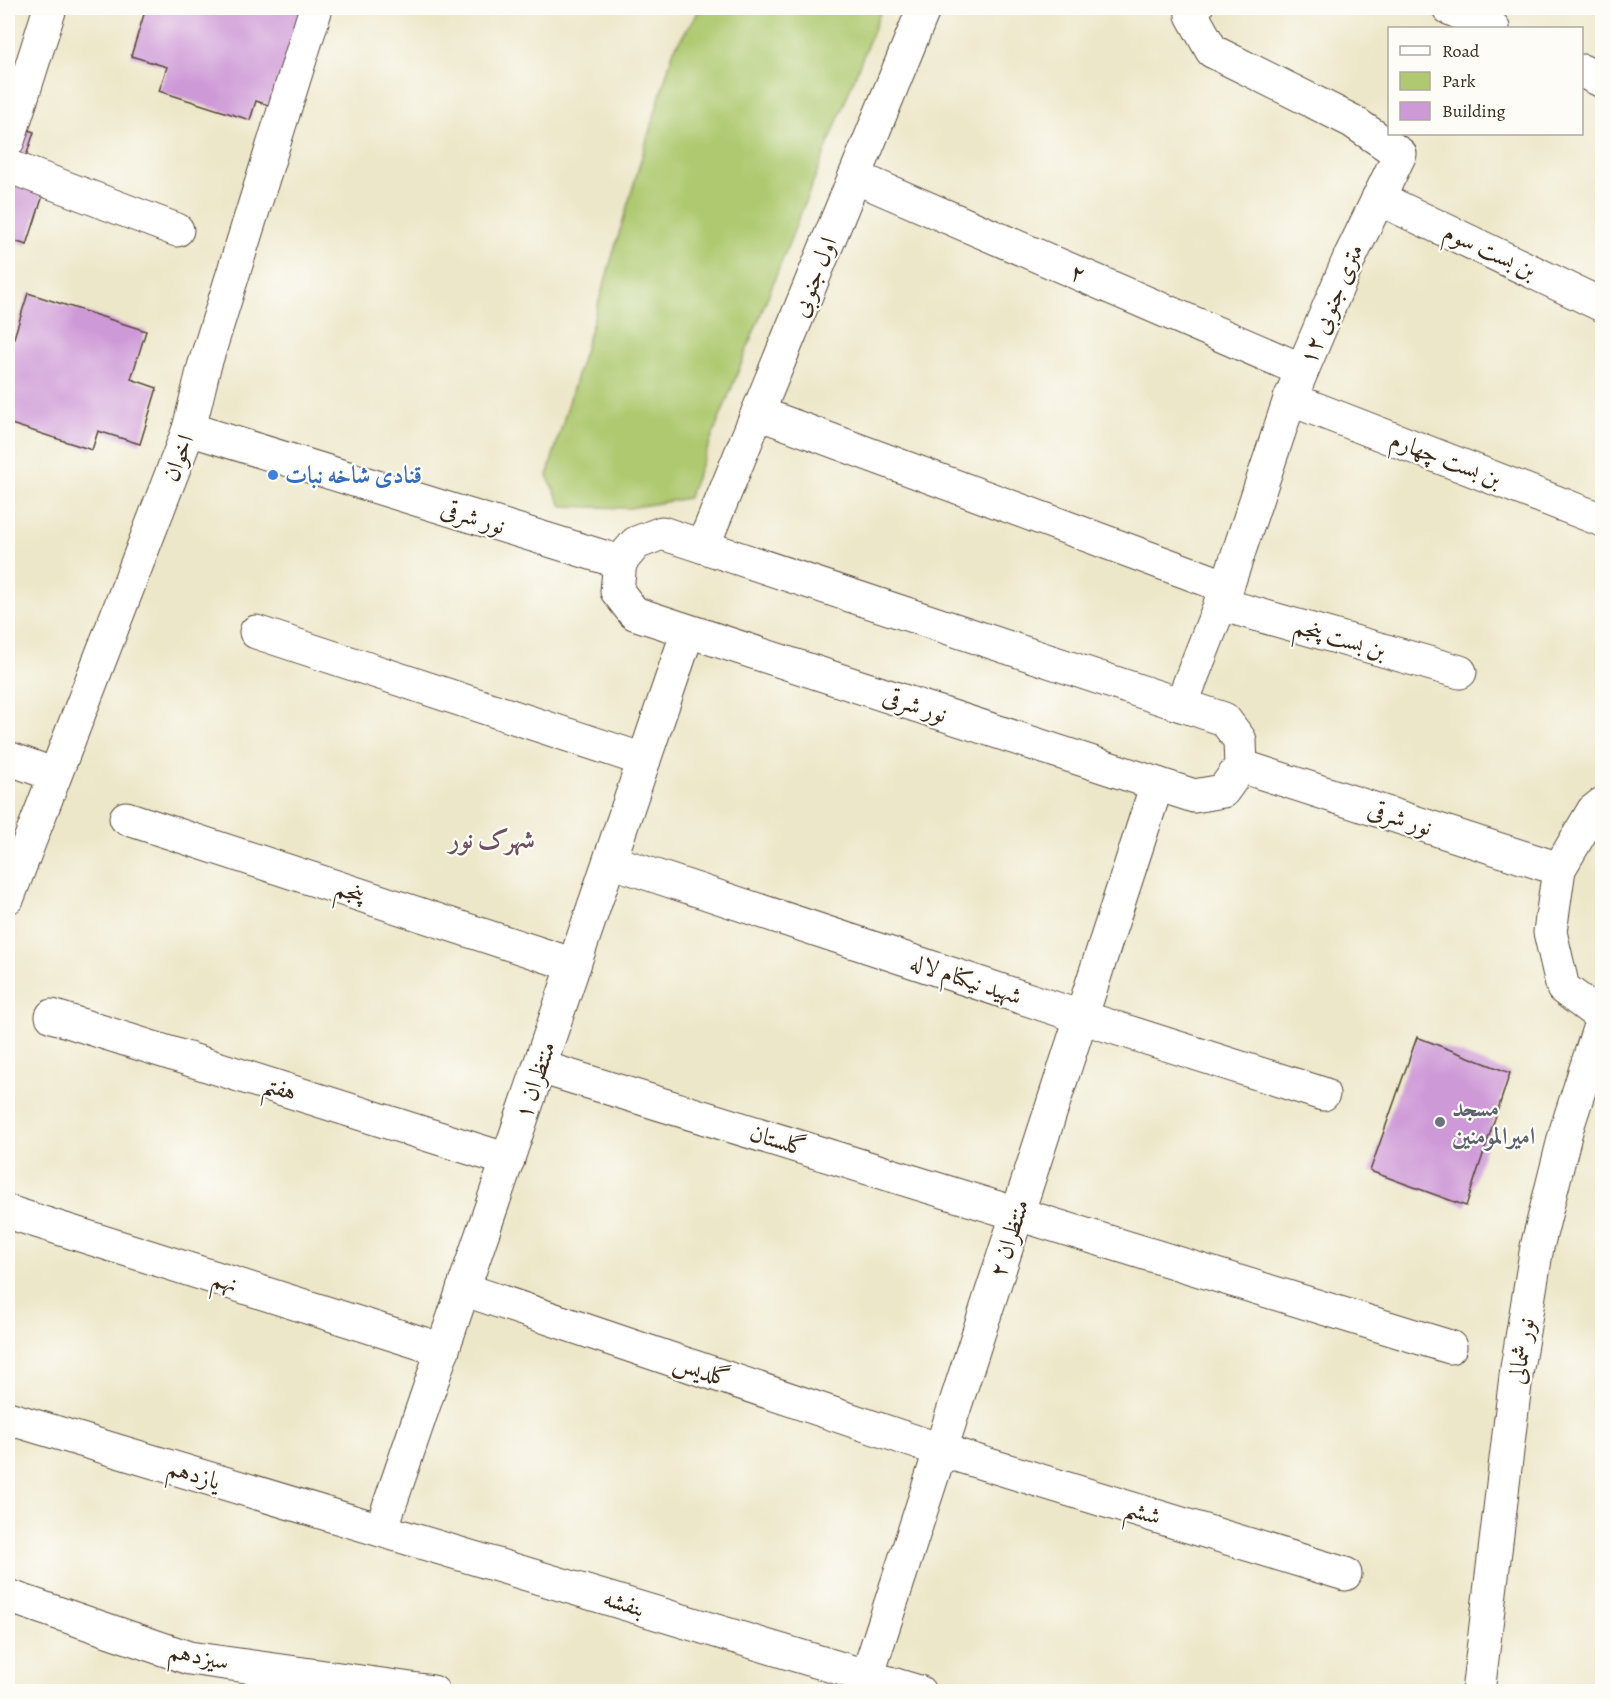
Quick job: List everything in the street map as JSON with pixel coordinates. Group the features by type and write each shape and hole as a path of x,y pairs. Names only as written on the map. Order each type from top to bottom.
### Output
{"street":[{"path":"8,141 20,59 50,8"},
{"name":"اخوان","path":"8,897 189,429 204,367 316,8"},
{"name":"اول جنوبی","path":"703,546 924,8"},
{"path":"1449,8 1491,27"},
{"name":"۱۲ متری جنوبی","path":"1180,705 1223,596 1296,384 1350,257 1400,154 1352,121 1212,51 1188,10"},
{"path":"1583,72 1602,81"},
{"path":"8,166 177,230"},
{"name":"۲","path":"855,177 1296,384"},
{"name":"بن بست سوم","path":"1378,198 1602,304"},
{"name":"بن بست چهارم","path":"1296,384 1602,520"},
{"name":"بن بست پنجم","path":"758,413 1223,596 1460,672"},
{"name":"نور شرقی","path":"189,429 620,562 617,591 634,613 1194,796 1223,791 1241,766 1559,869"},
{"path":"620,562 636,543 662,533 703,546 1224,719 1240,740 1241,766"},
{"name":"منتظران ۱","path":"381,1530 688,630"},
{"path":"256,632 644,760"},
{"path":"8,758 55,775"},
{"name":"منتظران ۲","path":"864,1684 1157,784"},
{"path":"1602,804 1593,811 1559,869 1550,932 1563,988 1602,1018"},
{"name":"پنجم","path":"126,818 574,965"},
{"name":"شهید نیکنام لاله","path":"610,861 1323,1094"},
{"name":"هفتم","path":"52,1017 508,1160"},
{"name":"نور شمالی","path":"1478,1692 1517,1368 1537,1247 1566,1131 1602,1018"},
{"name":"گلستان","path":"540,1066 1450,1347"},
{"name":"نهم","path":"8,1212 443,1350"},
{"name":"گلدیس","path":"463,1289 940,1450"},
{"name":"یازدهم","path":"8,1418 381,1530"},
{"name":"ششم","path":"940,1450 1345,1574"},
{"name":"بنفشه","path":"381,1530 864,1684 919,1692"},
{"name":"سیزدهم","path":"8,1596 189,1658 433,1692"}],"green space":[{"path":"701,8 882,8 688,498 629,508 562,506 547,476 674,49"}],"building":[{"path":"146,8 171,11 172,8 302,8 298,115 256,101 250,120 159,91 167,67 131,56"},
{"path":"8,123 34,132 18,181 45,189 27,245 8,239"},
{"path":"28,293 146,331 131,379 157,388 140,444 98,431 92,450 8,423 8,339 13,341"},
{"name":"مسجد امیرالمومنین","path":"1417,1037 1510,1073 1466,1206 1370,1171"}],"place":[{"name":"قنادی شاخه نبات","path":"273,475"},
{"name":"مسجد امیرالمومنین","path":"1440,1122"}],"district":[{"name":"شهرک نور","path":"492,839"}]}
